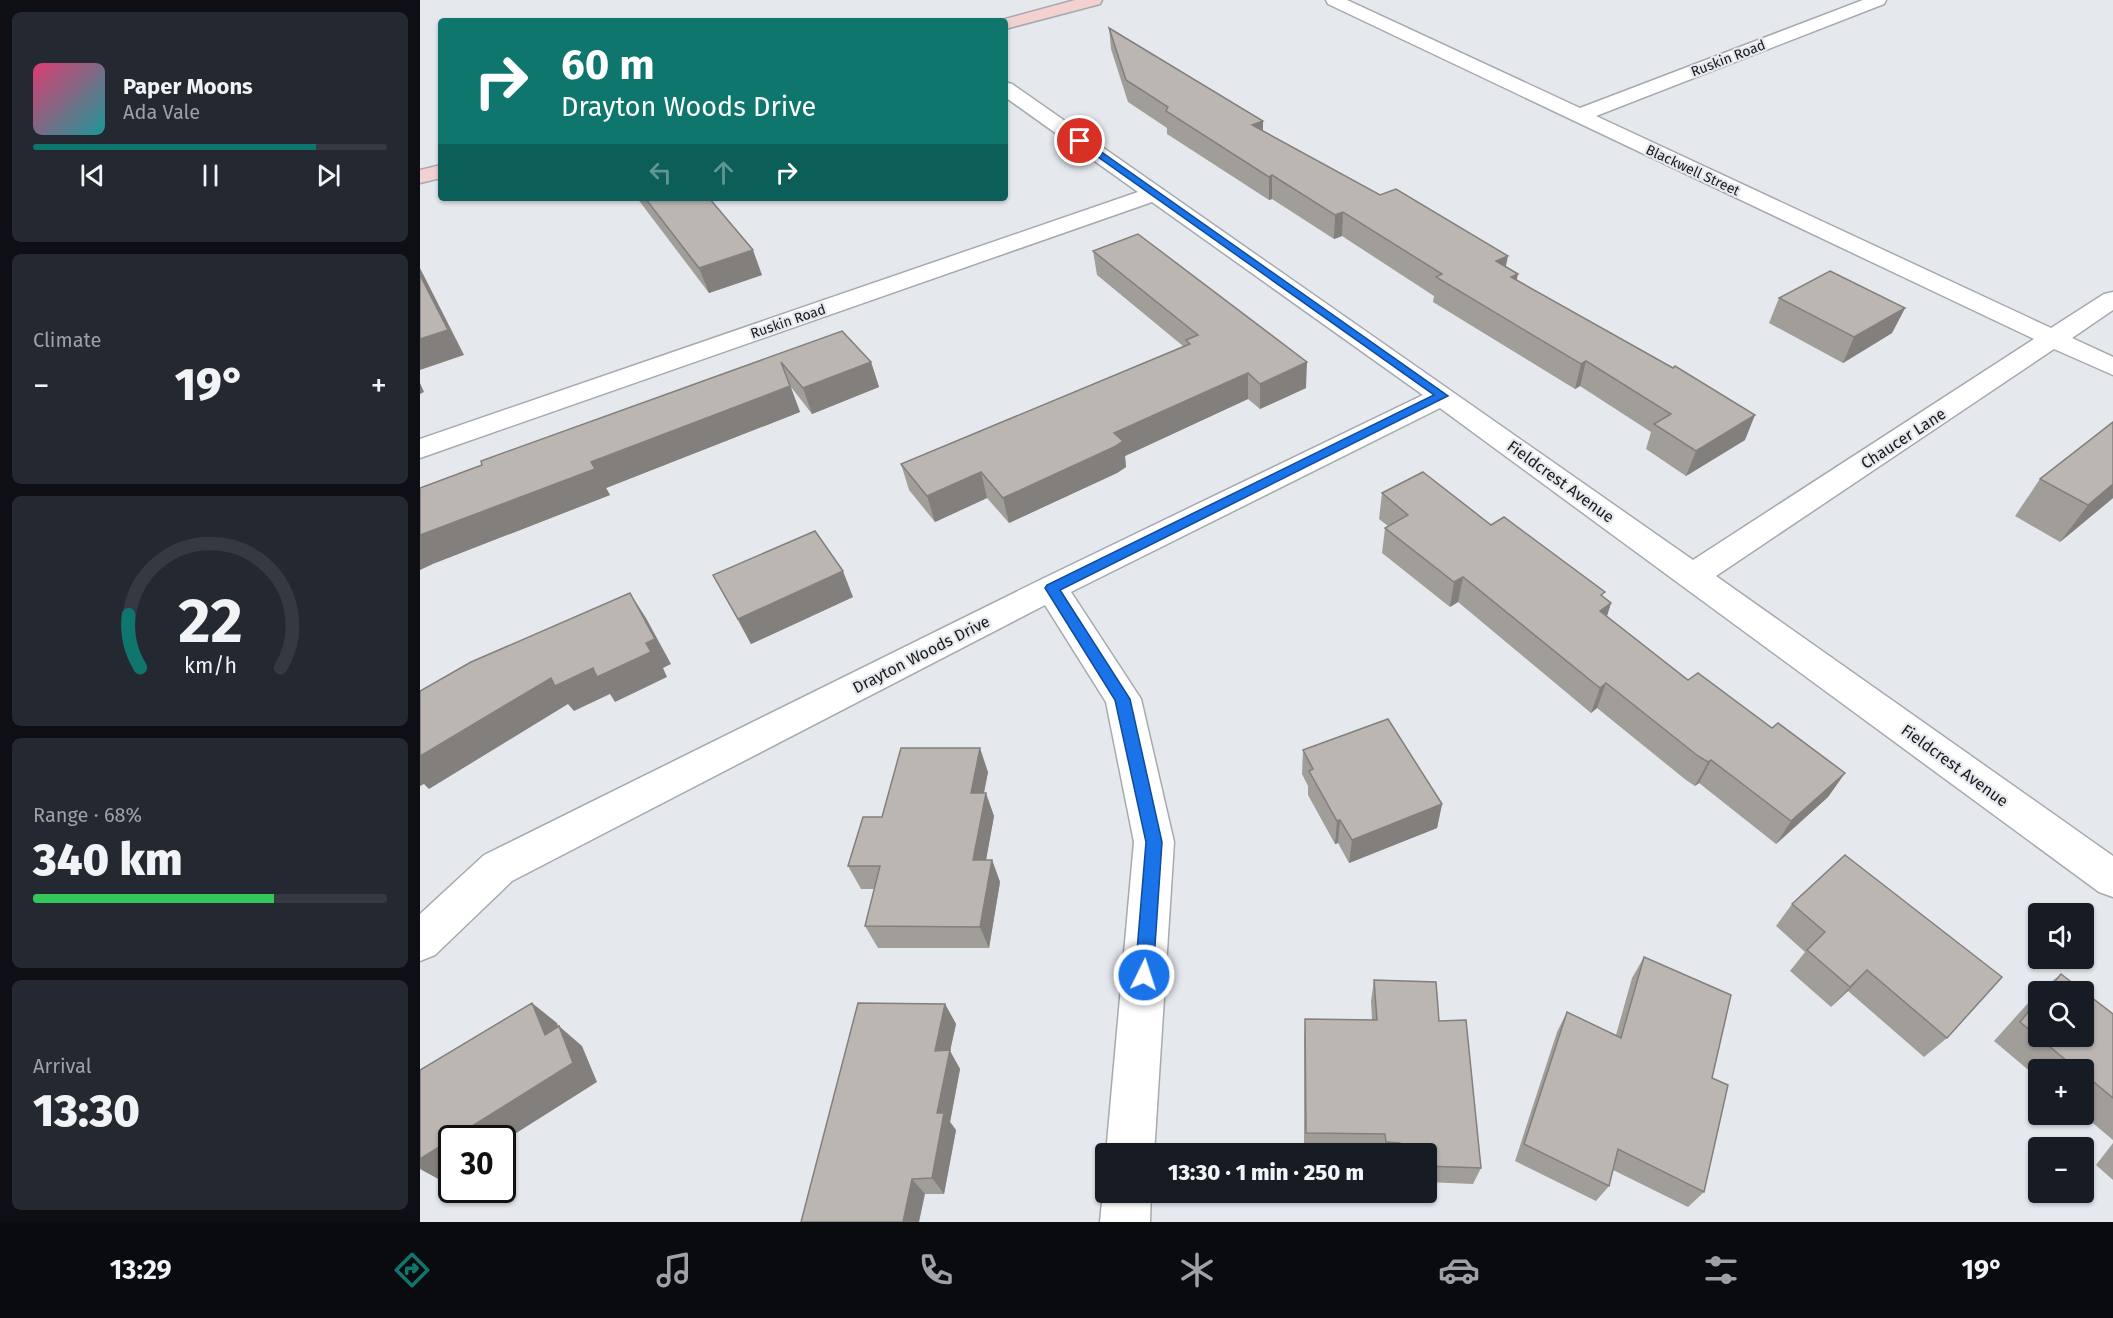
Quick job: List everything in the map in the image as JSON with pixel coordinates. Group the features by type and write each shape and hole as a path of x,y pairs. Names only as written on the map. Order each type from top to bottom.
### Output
{"main road":[{"path":"1008,23 1094,0"},
{"path":"420,177 438,172"}],"street":[{"name":"Blackwell Street","path":"1334,0 2113,367"},
{"name":"Ruskin Road","path":"1578,116 1878,0"},
{"name":"Fieldcrest Avenue","path":"1008,90 1442,396 2113,879"},
{"name":"Ruskin Road","path":"420,449 1155,194"},
{"name":"Chaucer Lane","path":"1692,576 2113,299"},
{"name":"Drayton Woods Drive","path":"420,941 498,868 1052,588 1442,396"},
{"path":"1052,588 1122,699 1154,842 1131,1143"},
{"path":"1125,1222 1126,1203"}],"building":[{"path":"1109,28 1263,121 1252,125 1380,195 1396,189 1508,256 1496,261 1518,274 1511,277 1673,368 1675,366 1755,415 1696,451 1654,424 1671,414 1586,361 1581,364 1436,277 1442,274 1343,212 1335,215 1272,175 1269,177 1166,111 1168,107 1126,80"},
{"path":"647,201 712,201 753,250 699,268"},
{"path":"1138,234 1307,362 1260,384 1248,373 1114,433 1123,441 1114,447 1003,498 981,472 927,496 901,464 1190,344 1186,340 1198,335 1093,251"},
{"path":"1830,271 1905,308 1854,337 1779,298"},
{"path":"420,275 448,330 420,339"},
{"path":"842,331 871,362 803,388 781,362 790,386 591,462 595,469 420,535 420,488 482,465 481,461"},
{"path":"2113,422 2113,484 2088,505 2040,479"},
{"path":"1423,472 1491,525 1504,517 1605,592 1601,595 1611,603 1600,611 1688,680 1698,673 1772,728 1778,723 1845,773 1791,821 1711,760 1708,762 1698,756 1606,683 1600,688 1463,577 1454,582 1385,528 1408,515 1382,493"},
{"path":"815,531 843,571 738,619 713,575"},
{"path":"630,593 655,639 646,643 651,652 597,677 593,668 555,686 551,678 420,756 420,691 471,662"},
{"path":"1388,719 1442,804 1352,840 1340,820 1337,821 1309,771 1313,769 1303,750"},
{"path":"901,748 980,748 971,793 986,793 973,860 992,860 980,927 865,926 880,866 848,866 863,817 882,817"},
{"path":"1845,855 2002,977 1947,1038 1867,970 1850,987 1807,950 1825,932 1792,904"},
{"path":"1644,957 1731,995 1712,1078 1728,1085 1704,1192 1618,1149 1609,1186 1524,1144 1567,1012 1621,1038"},
{"path":"2061,974 2070,981 2055,981"},
{"path":"1374,980 1436,982 1439,1021 1466,1020 1481,1168 1437,1166 1437,1143 1386,1142 1385,1134 1306,1133 1305,1019 1377,1020"},
{"path":"2094,999 2113,1014 2113,1098 2094,1082 2094,1059 2065,1059 2050,1047 2094,1047"},
{"path":"532,1003 545,1035 559,1026 573,1063 474,1125 438,1125 438,1148 420,1159 420,1070"},
{"path":"858,1003 945,1004 935,1051 950,1050 937,1113 944,1113 932,1178 912,1179 903,1222 801,1222"},
{"path":"2028,1012 2028,1029 2020,1022"}],"route":[{"path":"1080,141 1442,396 1052,588 1122,699 1154,842 1144,975"}]}
